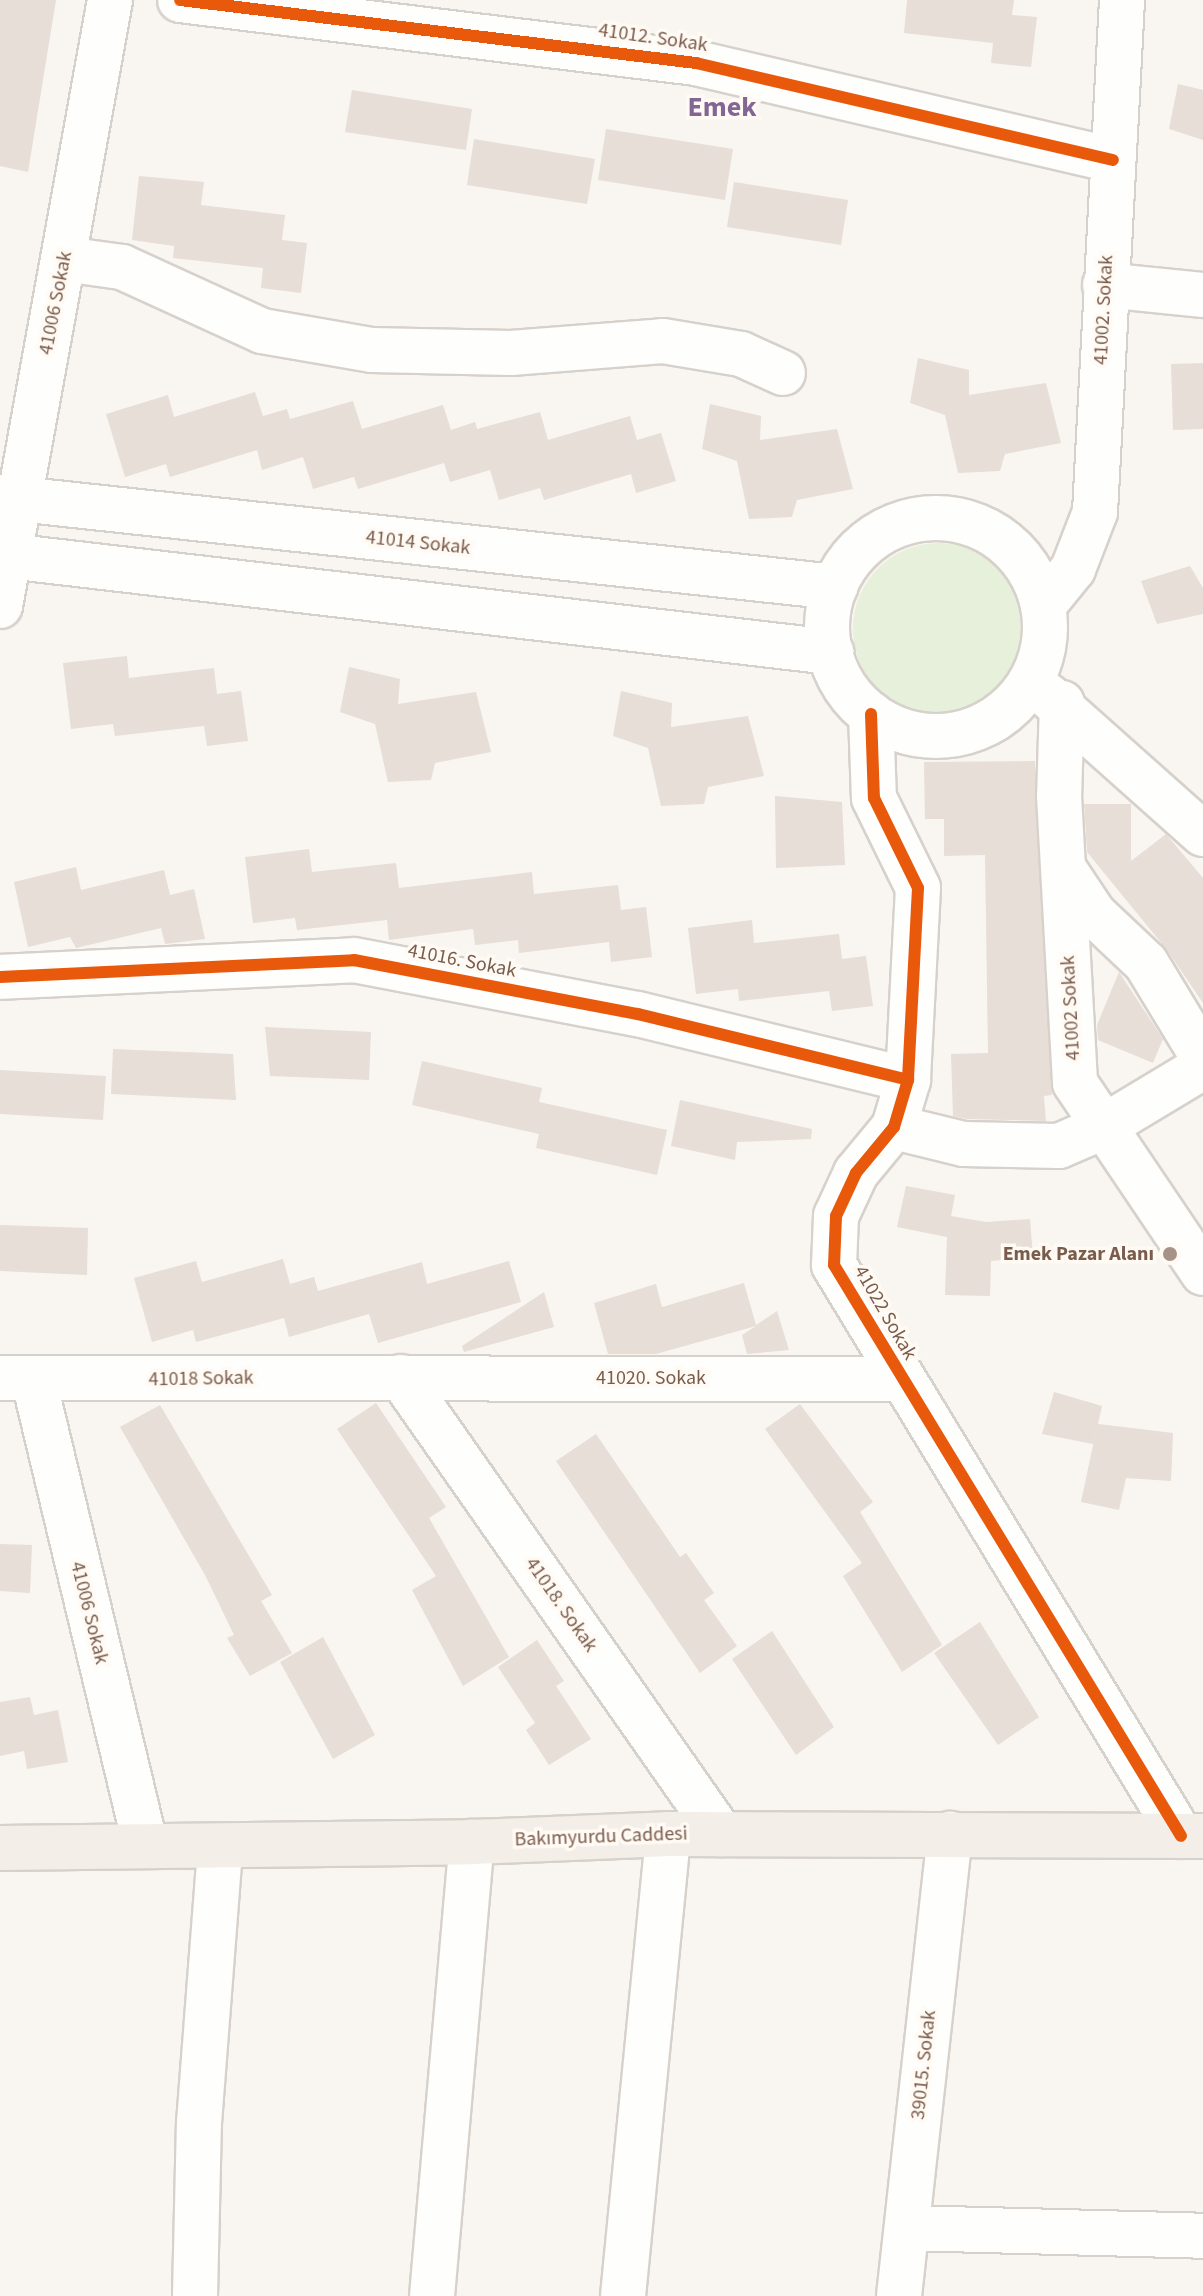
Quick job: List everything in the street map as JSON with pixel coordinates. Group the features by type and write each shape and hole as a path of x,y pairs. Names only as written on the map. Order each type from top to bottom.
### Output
{"main road":[{"name":"Bakımyurdu Caddesi","path":"0,1848 472,1842 668,1834 1192,1836"}],"street":[{"name":"41006 Sokak","path":"0,606 9,499 64,259 110,0"},
{"name":"41012. Sokak","path":"180,0 327,8 696,63 1113,160"},
{"name":"41002. Sokak","path":"1043,606 1073,569 1095,512 1122,0"},
{"path":"64,259 122,267 262,331 372,350 511,353 663,341 741,354 783,373"},
{"path":"1105,285 1199,293"},
{"name":"41014 Sokak","path":"9,499 835,587"},
{"path":"1045,693 1013,705 981,727 934,737 896,730 871,714 837,678 825,629 835,587 856,551 887,529 921,518 959,520 1005,543 1030,571 1043,606 1045,693 1203,834"},
{"path":"4,556 831,652"},
{"name":"41002 Sokak","path":"1045,693 1063,867 1075,1083 1203,1273"},
{"name":"41022 Sokak","path":"871,714 874,798 918,888 908,1080 894,1127 856,1173 836,1216 834,1265 900,1379 1192,1836"},
{"path":"1063,867 1094,914 1146,963 1203,1057"},
{"name":"41016. Sokak","path":"0,977 354,960 638,1014 908,1080"},
{"path":"894,1127 964,1144 1059,1146 1103,1127 1203,1067"},
{"name":"41020. Sokak","path":"401,1377 900,1379"},
{"name":"41018 Sokak","path":"17,1379 401,1377"},
{"name":"41018. Sokak","path":"401,1377 721,1834"},
{"name":"41006 Sokak","path":"17,1379 145,1845"},
{"path":"623,2296 668,1834"},
{"name":"39015. Sokak","path":"899,2296 950,1834"},
{"path":"432,2296 472,1842"},
{"path":"195,2296 199,2123 220,1847"},
{"path":"907,2228 1203,2236"}],"green space":[{"path":"939,543 972,550 1000,568 1018,596 1025,629 1018,662 1000,690 972,708 939,715 906,708 878,690 860,662 853,629 860,596 878,568 906,550"}],"building":[{"path":"0,0 56,0 28,172 0,166"},
{"path":"907,0 1014,0 1012,15 1037,17 1031,67 991,63 993,43 904,33"},
{"path":"1178,84 1203,90 1203,140 1169,129"},
{"path":"352,90 472,109 466,150 345,132"},
{"path":"606,129 733,149 725,200 598,180"},
{"path":"474,139 595,159 587,204 467,185"},
{"path":"139,176 204,182 201,205 285,215 282,240 307,243 301,293 261,288 263,268 173,258 174,246 132,240"},
{"path":"734,182 848,200 841,245 727,227"},
{"path":"918,358 969,370 969,395 1046,383 1061,443 1005,454 1000,471 958,473 945,415 910,403"},
{"path":"1203,363 1203,429 1173,430 1171,364"},
{"path":"255,392 263,416 287,409 290,419 353,401 362,429 443,405 451,430 475,422 477,429 540,412 548,440 630,416 637,440 661,433 676,481 636,493 631,474 544,500 540,488 499,500 490,470 450,482 444,463 358,489 354,477 313,489 303,457 262,470 257,450 170,477 166,464 125,477 106,414 168,395 174,417"},
{"path":"710,404 761,416 760,440 837,429 853,489 797,500 792,517 749,519 737,461 702,449"},
{"path":"1190,566 1203,588 1203,614 1157,624 1141,581"},
{"path":"127,656 129,678 214,668 217,694 241,691 248,741 207,746 204,726 115,736 113,724 71,729 63,663"},
{"path":"349,667 400,679 398,704 476,692 491,752 435,763 431,780 388,782 375,724 340,712"},
{"path":"621,691 672,703 671,727 748,716 764,776 708,787 704,804 661,806 648,748 613,736"},
{"path":"1035,761 1052,1095 1044,1096 1046,1121 967,1119 953,1116 951,1054 988,1053 985,855 944,856 944,819 925,819 924,762"},
{"path":"775,796 842,802 845,865 776,868"},
{"path":"1084,804 1131,804 1131,861 1166,834 1203,878 1203,1003 1167,950 1087,852"},
{"path":"309,849 312,872 396,863 399,888 532,872 534,894 618,885 621,910 646,907 652,957 611,962 609,942 519,953 518,940 475,945 473,929 389,940 387,920 297,930 295,918 253,923 245,857"},
{"path":"76,867 81,890 164,870 170,895 194,889 205,939 165,944 161,928 76,948 70,937 28,947 14,882"},
{"path":"752,920 754,943 839,934 842,959 866,956 873,1006 832,1011 829,991 739,1001 738,989 696,994 688,928"},
{"path":"1119,972 1163,1039 1153,1063 1098,1040 1097,1025"},
{"path":"265,1027 371,1032 369,1080 270,1076"},
{"path":"113,1049 233,1054 236,1100 111,1094"},
{"path":"422,1061 542,1088 539,1102 667,1130 657,1175 536,1148 539,1134 412,1105"},
{"path":"0,1070 106,1076 103,1120 0,1114"},
{"path":"680,1100 812,1129 811,1139 737,1142 735,1160 671,1146"},
{"path":"906,1186 955,1195 951,1216 986,1222 1030,1219 1033,1257 991,1261 990,1296 945,1295 947,1237 897,1227"},
{"path":"0,1225 88,1228 87,1275 0,1271"},
{"path":"283,1259 290,1284 314,1277 318,1291 422,1262 427,1284 509,1261 521,1302 378,1343 369,1314 289,1337 284,1318 196,1342 193,1330 152,1342 134,1278 196,1261 202,1282"},
{"path":"744,1283 756,1325 777,1311 789,1350 747,1354 742,1335 756,1326 656,1354 608,1354 594,1303 656,1284 662,1307"},
{"path":"544,1292 554,1327 464,1352 462,1346"},
{"path":"1054,1392 1102,1406 1098,1424 1173,1433 1171,1481 1126,1478 1119,1510 1081,1502 1096,1431 1093,1444 1042,1434"},
{"path":"376,1403 446,1507 429,1518 509,1657 463,1686 412,1590 436,1576 337,1429"},
{"path":"800,1404 873,1502 860,1512 942,1645 902,1672 843,1576 862,1563 765,1429"},
{"path":"160,1405 272,1595 261,1601 292,1653 250,1676 227,1638 234,1635 205,1575 120,1427"},
{"path":"596,1434 680,1557 686,1553 714,1593 704,1600 737,1646 700,1673 556,1461"},
{"path":"0,1544 32,1545 30,1593 0,1591"},
{"path":"980,1622 1039,1717 998,1745 934,1653"},
{"path":"772,1631 834,1727 796,1755 732,1659"},
{"path":"323,1637 375,1735 333,1759 280,1662"},
{"path":"537,1640 564,1681 556,1686 591,1739 549,1765 526,1730 535,1723 498,1667"},
{"path":"30,1697 34,1715 58,1710 68,1762 27,1769 24,1751 0,1756 0,1702"}],"cycle path":[{"path":"180,0 696,63 1113,160"},
{"path":"871,714 874,798 918,888 908,1080 894,1127 856,1173 836,1216 834,1265 1181,1836"},
{"path":"0,977 354,960 638,1014 908,1080"}],"place":[{"name":"Emek Pazar Alanı","path":"1170,1254"}],"district":[{"name":"Emek","path":"722,107"}]}
